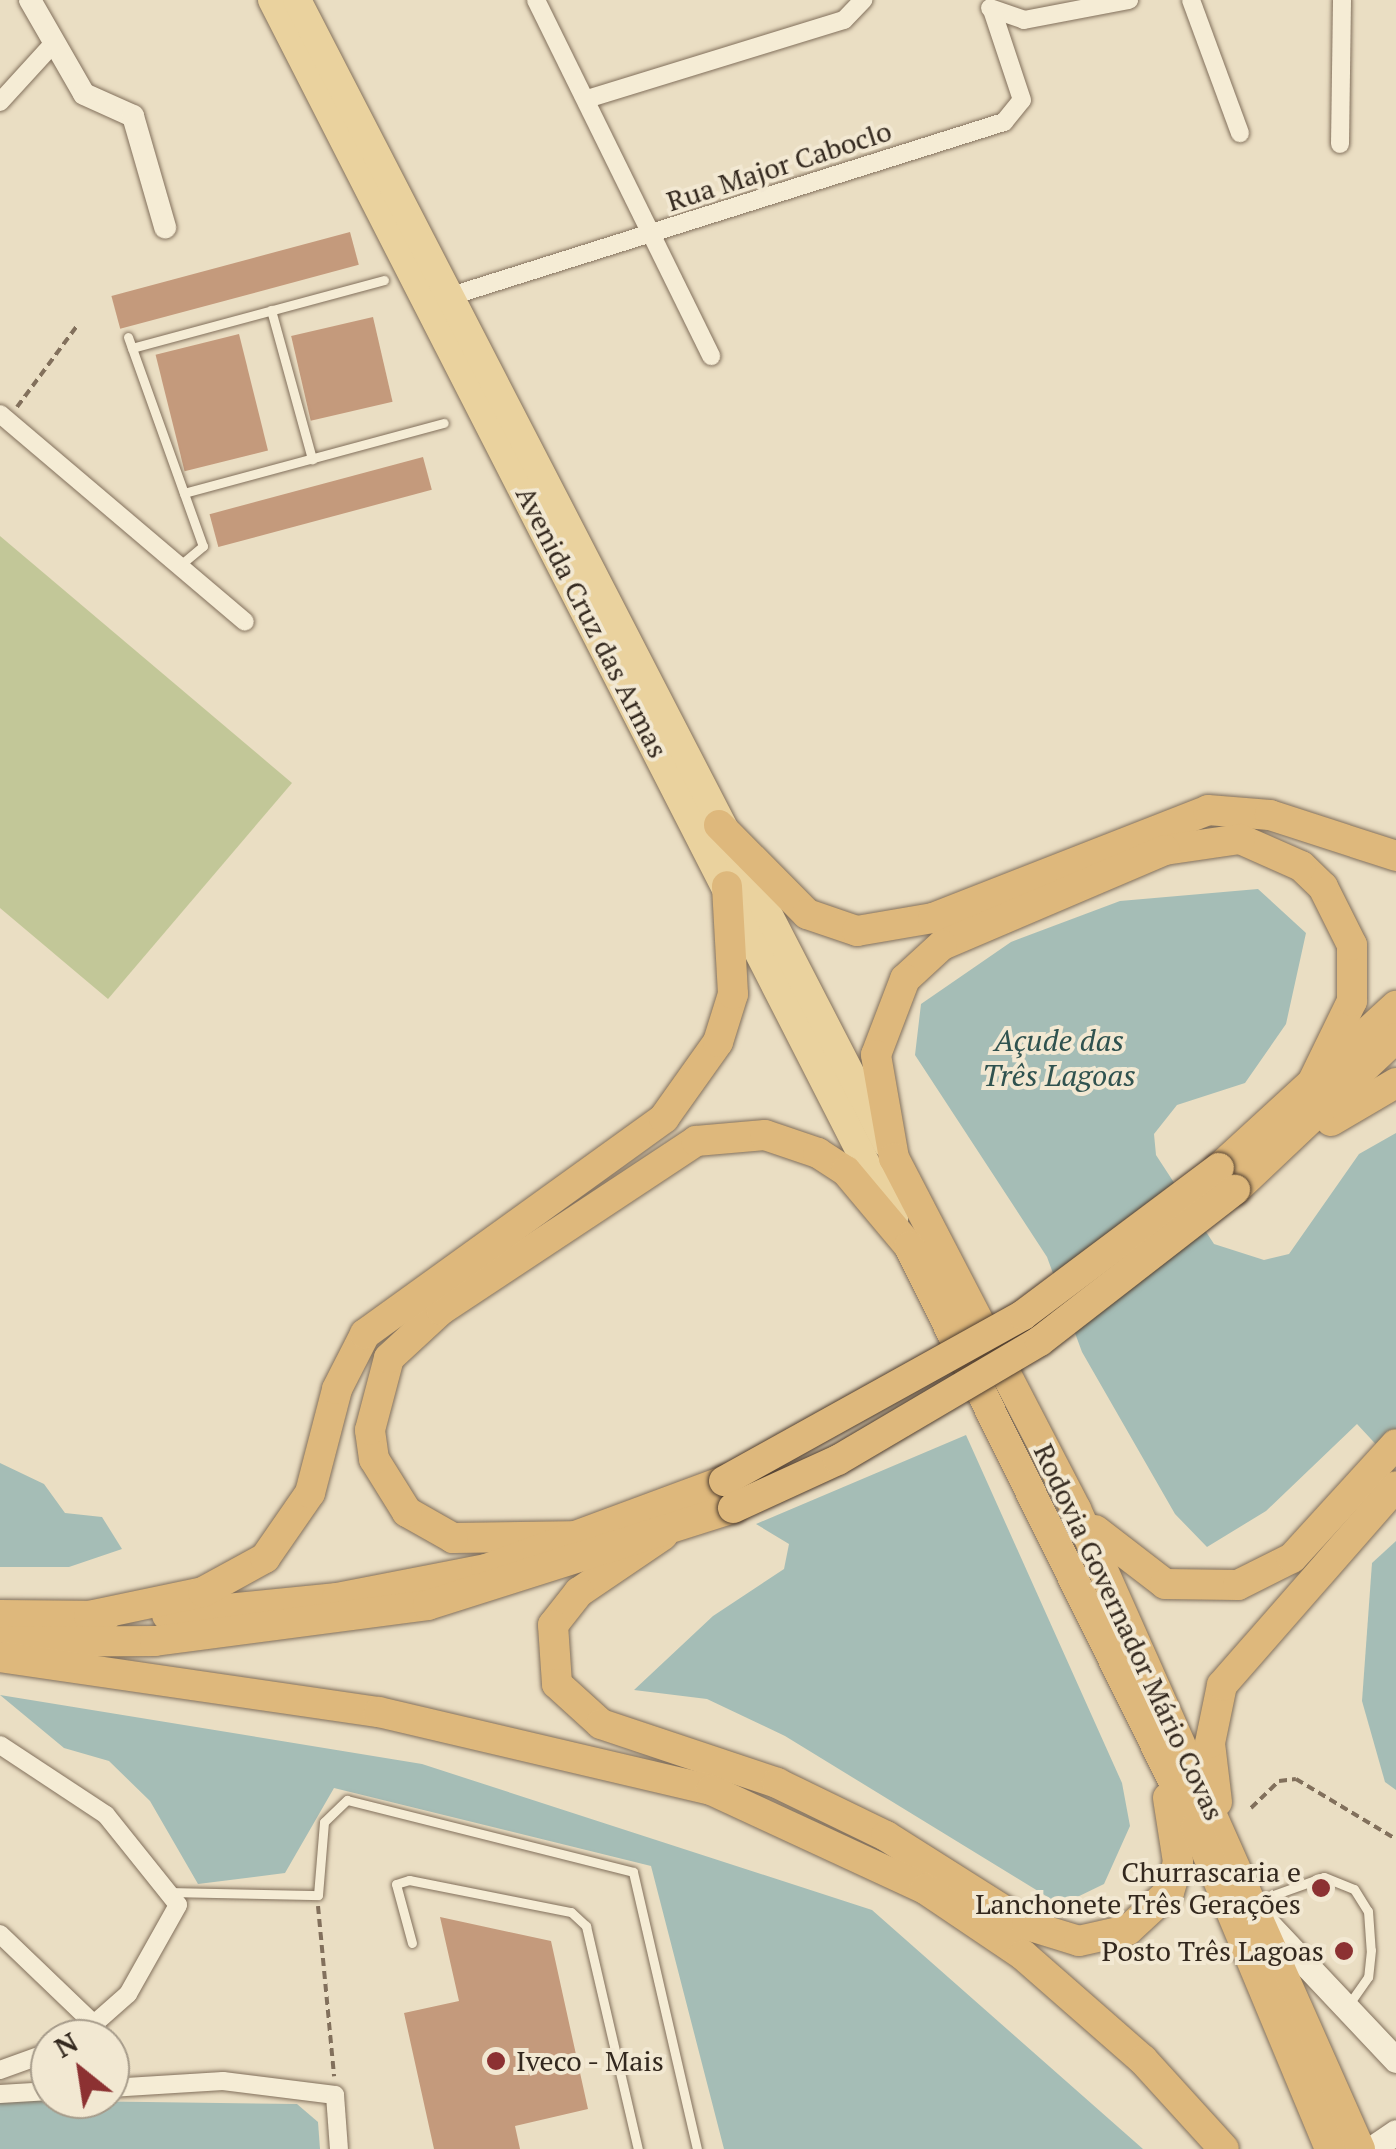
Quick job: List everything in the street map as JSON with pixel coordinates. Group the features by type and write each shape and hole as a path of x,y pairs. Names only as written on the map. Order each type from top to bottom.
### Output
{"highway":[{"path":"719,825 807,914 858,930 933,918 1208,810 1270,815 1396,856"},
{"name":"Rodovia Governador Mário Covas","path":"1310,1087 1352,1001 1352,945 1323,887 1301,866 1276,849 1210,839 1113,872 921,962 889,1006 876,1055 894,1158 1076,1509 1257,1909 1360,2149"},
{"path":"89,1616 203,1592 266,1558 310,1493 336,1388 366,1334 664,1118 718,1042 733,994 727,886"},
{"path":"1227,1179 1310,1087 1396,1006"},
{"path":"1274,1159 1396,1038"},
{"path":"1151,1737 1177,1828 1169,1892 1151,1915 1104,1940 1054,1937 778,1783 601,1724 566,1699 551,1646 564,1607 663,1535 1024,1315 1227,1179 1274,1159 1396,1082"},
{"path":"586,1536 453,1538 406,1512 374,1459 370,1430 388,1358 414,1330 660,1160 735,1134 818,1152 908,1246 1151,1737 1330,2149"},
{"path":"1076,1509 1112,1550 1165,1584 1238,1585 1292,1558 1391,1463"},
{"path":"1220,1830 1210,1743 1222,1685 1391,1463"},
{"path":"0,1615 89,1616 337,1598 486,1568 728,1494"},
{"path":"0,1642 155,1641 341,1621 492,1590 663,1535"},
{"path":"0,1657 379,1712 711,1790 925,1890 1023,1956 1143,2060 1224,2149"}],"main road":[{"name":"Avenida Cruz das Armas","path":"272,0 908,1246"},
{"name":"Avenida Cruz das Armas","path":"298,0 719,825 894,1158"},
{"path":"1257,1909 1349,2004 1396,2060"},
{"path":"1372,2149 1396,2132"}],"street":[{"path":"30,0 52,45 84,94 133,116 165,227"},
{"path":"536,0 655,234 711,356"},
{"path":"587,99 844,20 864,0"},
{"path":"989,5 1024,20 1128,0"},
{"path":"1191,0 1240,133"},
{"path":"1340,144 1342,0"},
{"name":"Rua Major Caboclo","path":"451,296 655,234 1016,115 1022,100 989,5"},
{"path":"0,102 52,45"},
{"path":"2,421 244,622"},
{"path":"0,1745 106,1815 173,1892 172,1923 102,2019"},
{"path":"0,1934 88,2019"},
{"path":"0,2070 30,2059"},
{"path":"130,2087 223,2081 335,2096 339,2149"},
{"path":"0,2094 30,2092"}],"lane":[{"path":"179,566 204,546 130,343 384,280"},
{"path":"271,310 312,458"},
{"path":"184,493 444,423"},
{"path":"173,1892 318,1895 324,1822 347,1800 633,1872 697,2149"},
{"path":"1257,1909 1324,1876 1354,1888 1368,1911 1371,1950 1368,1977 1349,2004"},
{"path":"412,1942 396,1884 409,1880 571,1912 594,1942 638,2149"}],"path":[{"path":"2,421 77,326"},
{"path":"1252,1808 1279,1781 1296,1779 1396,1839"},
{"path":"318,1895 335,2096"}],"green space":[{"path":"0,536 292,783 108,999 0,908"}],"water":[{"name":"Açude das Três Lagoas","path":"1258,889 1306,933 1286,1024 1245,1083 1177,1105 1154,1134 1156,1155 1214,1244 1264,1260 1289,1254 1359,1154 1396,1133 1396,1466 1357,1424 1266,1511 1207,1547 1175,1514 1082,1352 1047,1257 915,1055 921,1004 1011,942 1120,901"},
{"path":"966,1435 1122,1783 1130,1826 1104,1884 1071,1900 1051,1899 785,1736 707,1699 634,1690 713,1616 784,1569 789,1544 756,1524"},
{"path":"0,1463 44,1484 65,1513 102,1517 122,1549 69,1567 0,1567"},
{"path":"1396,1541 1396,1790 1385,1782 1362,1701 1372,1563"},
{"path":"0,1695 422,1764 872,1910 1143,2149 724,2149 651,1866 334,1788 285,1873 198,1884 150,1801 109,1761 64,1748"},
{"path":"0,2100 30,2100 30,2119 130,2119 130,2102 297,2104 318,2122 320,2149 0,2149"}],"building":[{"path":"350,232 359,265 120,329 111,296"},
{"path":"373,317 393,402 311,421 291,336"},
{"path":"239,334 268,450 185,471 156,355"},
{"path":"423,457 432,490 218,547 210,514"},
{"name":"Iveco - Mais","path":"440,1917 551,1941 588,2109 515,2126 520,2149 434,2149 404,2013 459,2001"}],"place":[{"name":"Churrascaria e Lanchonete Três Gerações","path":"1321,1888"},
{"name":"Posto Três Lagoas","path":"1344,1951"},
{"name":"Iveco - Mais","path":"496,2061"}]}
